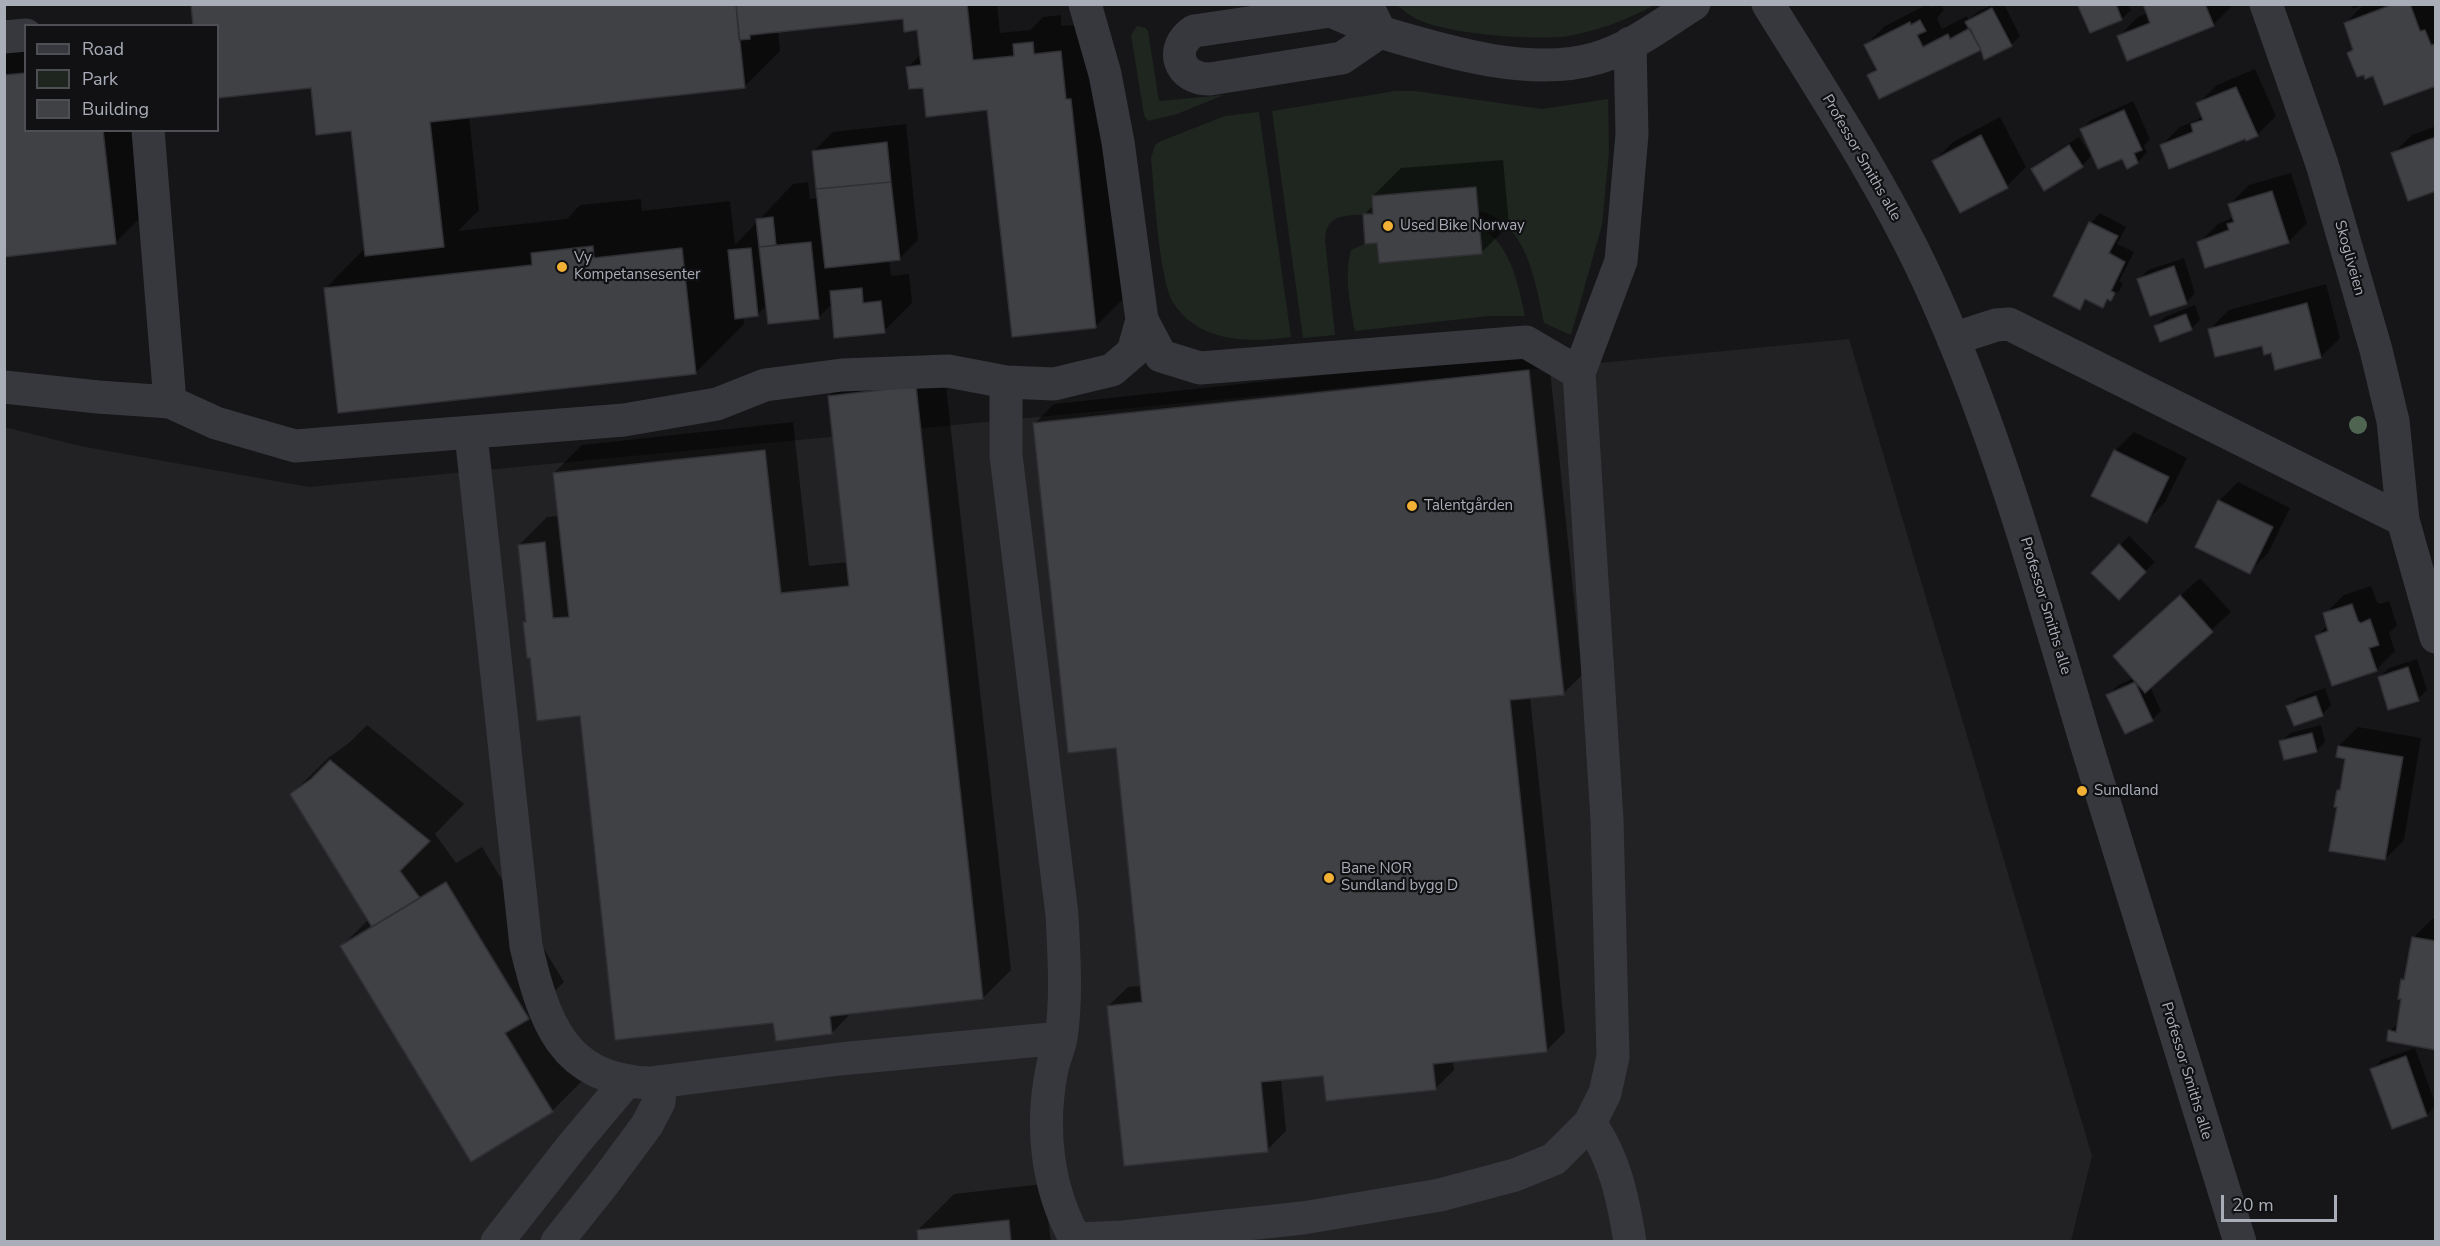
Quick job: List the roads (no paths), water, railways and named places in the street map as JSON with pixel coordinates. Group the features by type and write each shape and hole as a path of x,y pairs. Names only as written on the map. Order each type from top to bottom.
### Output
{"street":[{"path":"1085,4 1105,74 1118,142 1142,320 1161,356 1200,368 1526,342 1580,373"},
{"path":"1373,18 1342,58 1210,79 1194,77 1187,73 1180,58 1182,42 1194,31 1331,11 1373,18 1446,51 1539,64 1570,63 1598,58 1630,43 1694,4"},
{"name":"Professor Smiths alle","path":"1768,4 1864,159 1911,246 1972,385 2028,548 2139,918 2240,1242"},
{"name":"Skogliveien","path":"2266,4 2322,164 2376,350 2393,421 2403,520 2436,637"},
{"path":"4,37 24,35"},
{"path":"1006,382 1006,455 1062,915 1065,977 1061,1038 1052,1070 1047,1117 1048,1158 1059,1205 1077,1240 1305,1230 1515,1175 1554,1159 1590,1123 1605,1093 1613,1057 1607,820 1580,373 1621,261 1632,134 1630,43"},
{"path":"148,132 170,402"},
{"path":"4,387 170,402 216,423 295,446 471,434 624,420 717,404 765,385 842,375 948,370 1006,382 1054,384 1112,370 1133,352 1142,320"},
{"path":"1953,339 1996,325 2009,324 2403,520"},
{"path":"471,434 526,946 538,994 554,1032 574,1056 597,1073 626,1082 661,1082 840,1059 1061,1038"},
{"path":"497,1242 626,1082"},
{"path":"556,1242 647,1125 659,1102 661,1082"},
{"path":"1590,1123 1605,1144 1619,1183 1630,1242"}],"place":[{"name":"Used Bike Norway","path":"1388,226"},
{"name":"Vy Kompetansesenter","path":"562,267"},
{"name":"Talentgården","path":"1412,506"},
{"name":"Sundland","path":"2082,791"},
{"name":"Bane NOR Sundland bygg D","path":"1329,878"}]}
